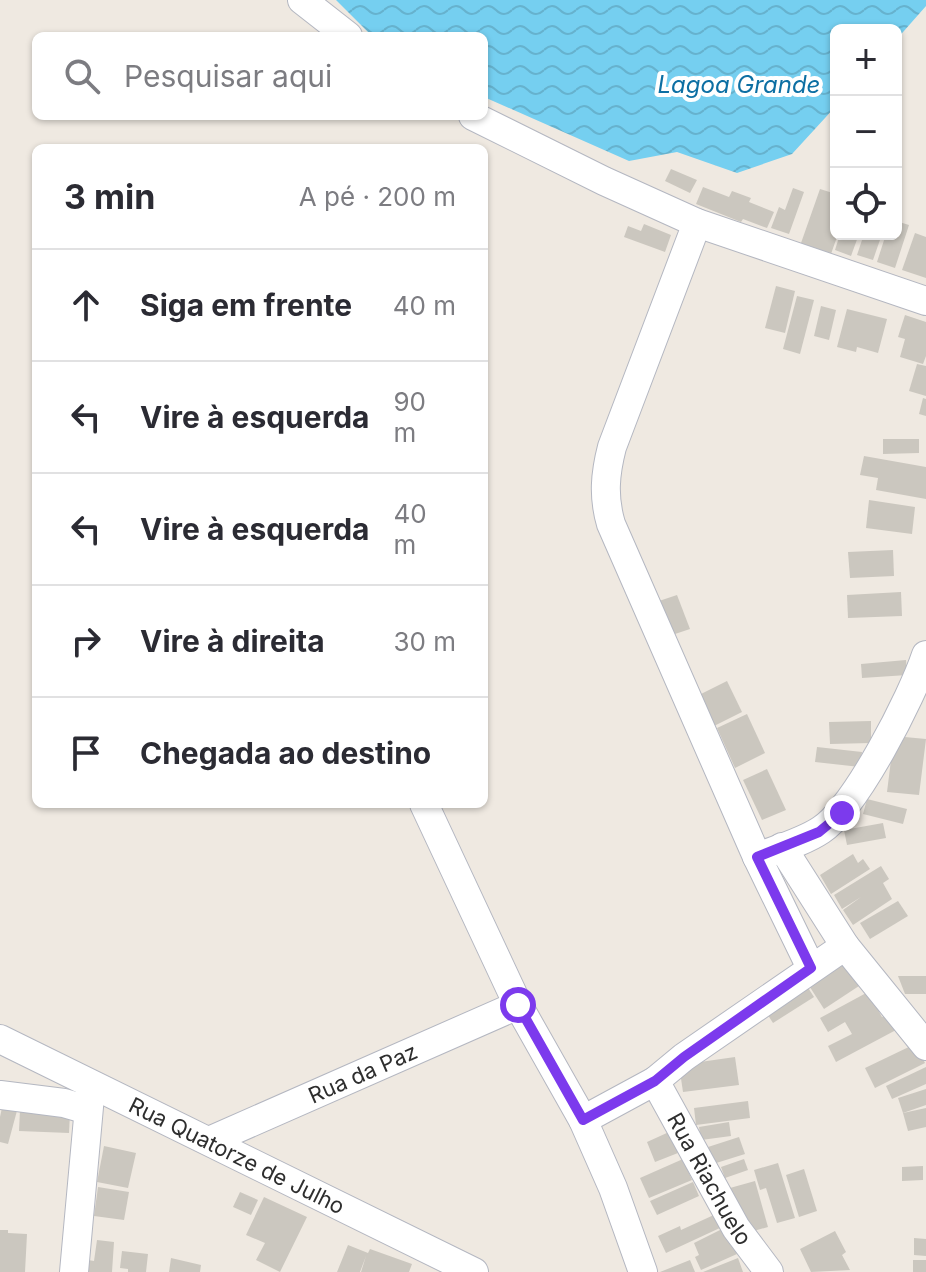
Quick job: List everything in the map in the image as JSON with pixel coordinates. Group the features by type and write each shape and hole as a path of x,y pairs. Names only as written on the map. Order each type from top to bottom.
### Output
{"street":[{"path":"302,0 343,32"},
{"path":"481,120 697,223 926,301"},
{"path":"697,223 612,447 605,505 611,524 770,852 811,968"},
{"path":"770,852 819,832 842,813 907,703 926,655"},
{"path":"426,808 518,1005 583,1120 613,1188 643,1272"},
{"path":"770,852 926,1046"},
{"path":"583,1120 655,1081 684,1057 845,946"},
{"name":"Rua da Paz","path":"209,1141 518,1005"},
{"name":"Rua Quatorze de Julho","path":"0,1039 89,1097 209,1141 474,1272"},
{"name":"Rua Riachuelo","path":"655,1081 736,1228 769,1272"},
{"path":"0,1095 64,1103 89,1097 74,1272"}],"water":[{"name":"Lagoa Grande","path":"336,0 926,0 926,6 902,33 902,24 830,24 830,113 792,154 737,173 677,152 629,161 488,99 488,32 368,32"}],"building":[{"path":"671,169 697,180 690,193 665,181"},
{"path":"703,187 729,197 732,191 774,212 767,228 743,219 741,222 696,204"},
{"path":"793,188 804,192 789,234 771,228 779,207 785,210"},
{"path":"820,189 830,192 830,240 836,240 831,254 801,243"},
{"path":"902,223 909,225 895,268 877,262 884,240 902,240"},
{"path":"644,224 671,235 665,252 624,237 628,226 641,231"},
{"path":"915,233 926,237 926,278 902,270"},
{"path":"838,240 857,240 851,256 835,250"},
{"path":"862,240 880,240 873,260 857,255"},
{"path":"776,286 795,291 785,333 765,328"},
{"path":"797,296 814,300 800,354 783,349"},
{"path":"821,306 836,310 829,340 814,336"},
{"path":"847,309 887,319 878,353 857,347 856,352 837,347"},
{"path":"905,315 926,322 926,356 923,364 900,357 905,339 898,337"},
{"path":"917,364 926,366 926,396 909,391"},
{"path":"923,398 926,399 926,416 919,414"},
{"path":"883,439 919,439 919,453 883,454"},
{"path":"864,456 926,467 926,499 876,490 878,478 860,475"},
{"path":"869,500 915,507 912,534 866,528"},
{"path":"893,550 894,576 850,578 848,552"},
{"path":"901,592 902,616 848,618 847,595"},
{"path":"677,595 690,629 672,635 659,601"},
{"path":"906,660 907,675 862,678 861,664"},
{"path":"727,681 742,712 714,726 699,695"},
{"path":"747,714 765,753 735,768 717,728"},
{"path":"871,721 871,743 830,744 829,722"},
{"path":"894,736 926,739 919,795 887,792"},
{"path":"817,747 862,752 860,767 815,762"},
{"path":"767,769 786,810 762,820 743,780"},
{"path":"867,799 907,809 903,824 863,814"},
{"path":"883,823 886,838 847,845 844,830"},
{"path":"853,854 858,863 863,859 870,869 831,894 820,875"},
{"path":"881,866 889,879 883,883 892,899 853,925 843,910 861,897 842,909 834,895"},
{"path":"898,901 908,916 870,939 860,923"},
{"path":"843,956 862,984 824,1009 806,981"},
{"path":"898,976 926,976 926,994 905,994"},
{"path":"803,980 814,997 773,1023 764,1009"},
{"path":"868,992 882,1017 888,1014 896,1030 836,1062 828,1046 852,1034 845,1022 828,1032 820,1018"},
{"path":"915,1044 925,1063 875,1088 865,1068"},
{"path":"735,1057 739,1085 683,1092 679,1065"},
{"path":"926,1067 926,1084 892,1099 886,1086"},
{"path":"926,1089 926,1105 903,1113 898,1098"},
{"path":"748,1101 750,1118 696,1125 694,1108"},
{"path":"3,1103 18,1107 8,1144 0,1142"},
{"path":"926,1108 926,1127 908,1131 903,1113"},
{"path":"20,1110 70,1113 69,1133 19,1131"},
{"path":"729,1122 731,1136 701,1140 699,1127"},
{"path":"669,1132 678,1153 655,1162 647,1142"},
{"path":"739,1137 745,1154 713,1164 708,1147"},
{"path":"104,1146 136,1153 128,1188 97,1182"},
{"path":"683,1159 692,1180 649,1198 640,1178"},
{"path":"744,1159 748,1170 725,1178 721,1167"},
{"path":"778,1163 795,1218 777,1223 766,1188 760,1190 754,1170"},
{"path":"923,1166 923,1180 902,1181 902,1167"},
{"path":"804,1169 817,1211 799,1217 786,1175"},
{"path":"755,1181 768,1227 743,1234 730,1188"},
{"path":"693,1182 699,1196 657,1215 650,1201"},
{"path":"98,1187 129,1192 124,1220 94,1216"},
{"path":"240,1192 258,1200 251,1215 233,1207"},
{"path":"264,1197 307,1217 280,1272 256,1260 265,1243 246,1235"},
{"path":"716,1214 722,1227 666,1253 658,1236 680,1226 681,1230"},
{"path":"724,1228 737,1254 701,1270 695,1257 699,1255 694,1243"},
{"path":"0,1230 27,1234 25,1272 0,1272"},
{"path":"835,1231 846,1252 842,1255 850,1270 811,1272 800,1249"},
{"path":"914,1238 926,1239 926,1256 914,1255"},
{"path":"97,1240 114,1242 112,1272 87,1272 88,1260 94,1261"},
{"path":"348,1245 368,1253 370,1249 412,1264 409,1272 361,1272 366,1256 360,1272 337,1272"},
{"path":"122,1251 148,1254 146,1272 128,1272 128,1269 120,1268"},
{"path":"171,1258 201,1265 200,1272 169,1272"},
{"path":"738,1258 743,1272 703,1272"},
{"path":"690,1260 695,1272 660,1272"},
{"path":"913,1260 926,1260 926,1272 913,1272"}],"route":[{"path":"518,1005 583,1120 655,1081 684,1057 811,968 757,857 819,832 842,813"}]}
